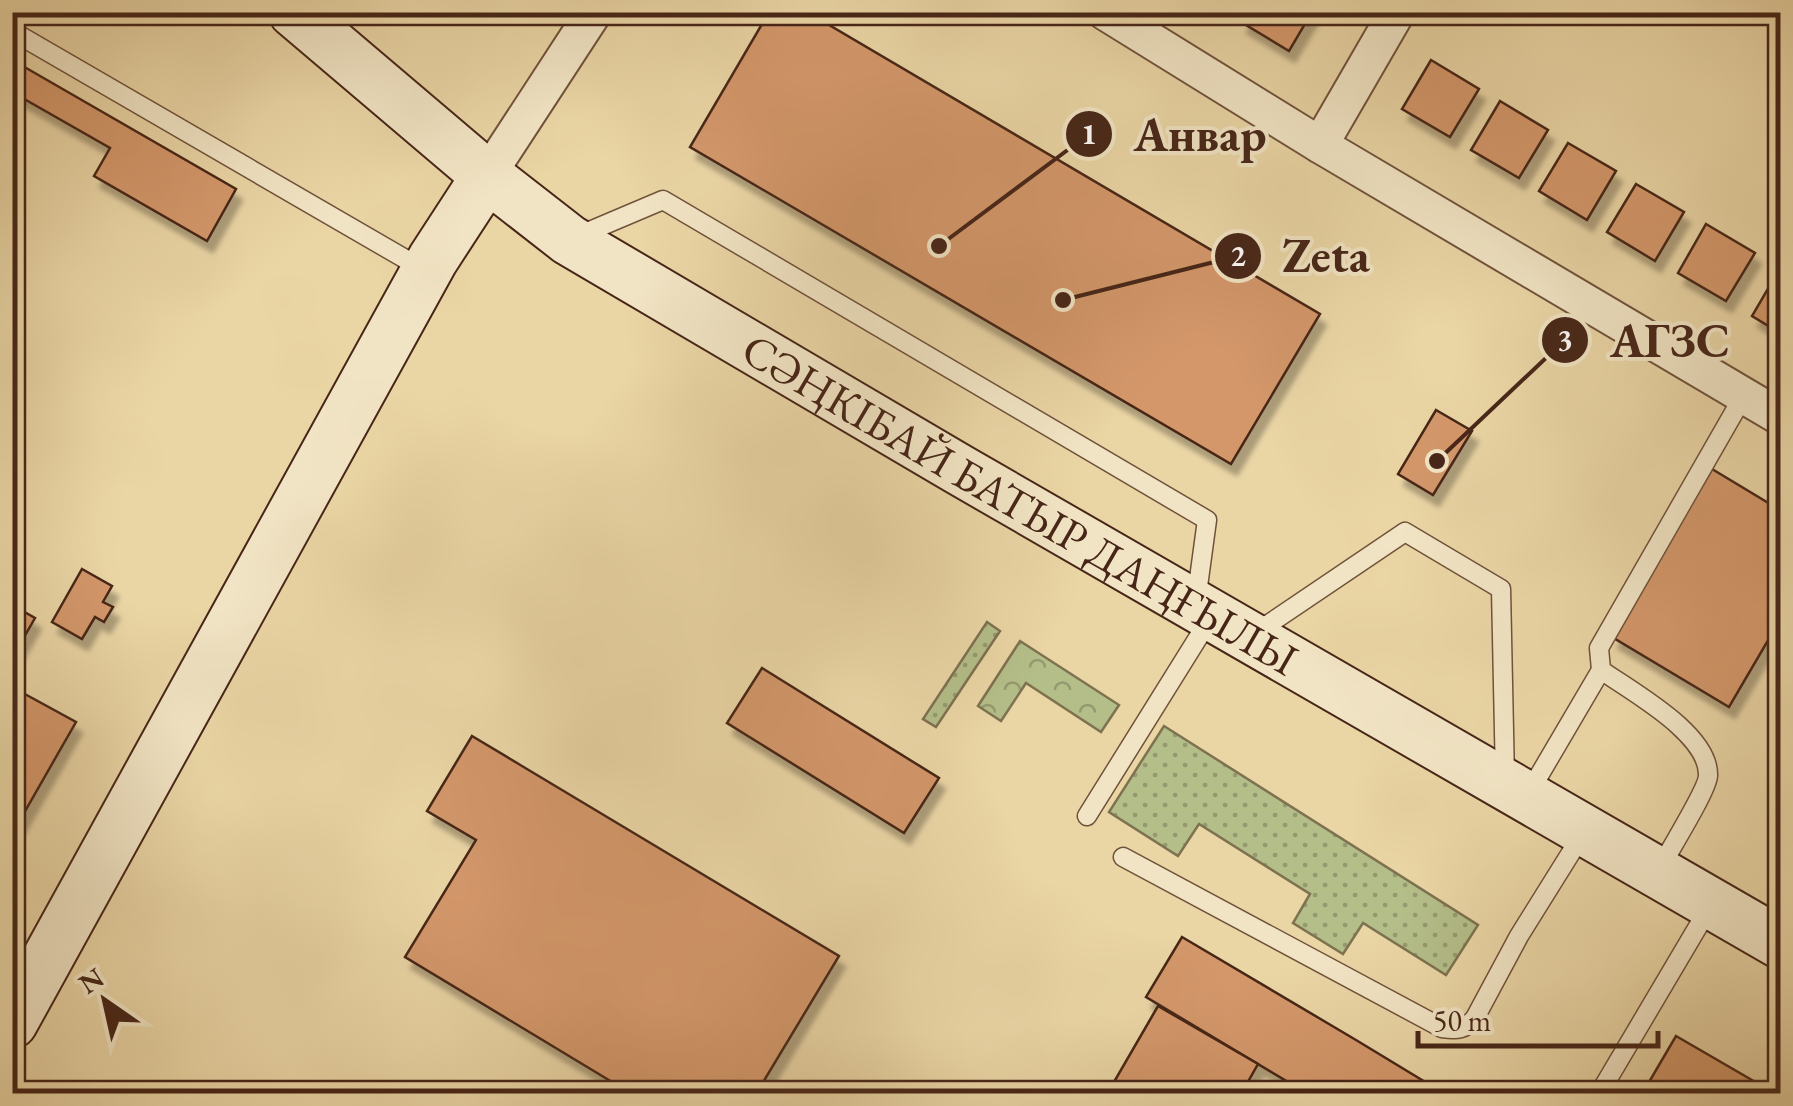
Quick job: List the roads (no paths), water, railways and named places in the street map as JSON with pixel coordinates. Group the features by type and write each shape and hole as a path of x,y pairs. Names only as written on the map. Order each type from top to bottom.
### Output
{"street":[{"name":"СӘҢКІБАЙ БАТЫР ДАҢҒЫЛЫ","path":"294,12 568,240 1780,943"},
{"path":"12,1023 426,272 594,12"},
{"path":"1104,12 1320,145 1780,417"},
{"path":"1320,145 1397,12"}],"lane":[{"path":"12,31 426,272"},
{"path":"568,240 663,200 1206,520 1219,620"},
{"path":"1516,791 1602,670 1599,648 1744,395"},
{"path":"1088,816 1219,620 1405,532 1501,589 1516,791"},
{"path":"1602,670 1689,734 1704,754 1708,778 1658,872"},
{"path":"1122,857 1442,1028 1456,1030 1468,1026 1474,1018 1585,830"},
{"path":"1599,1094 1712,903"}],"place":[{"name":"Анвар","path":"939,246"},
{"name":"Zeta","path":"1063,300"},
{"name":"АГЗС","path":"1437,461"}]}
